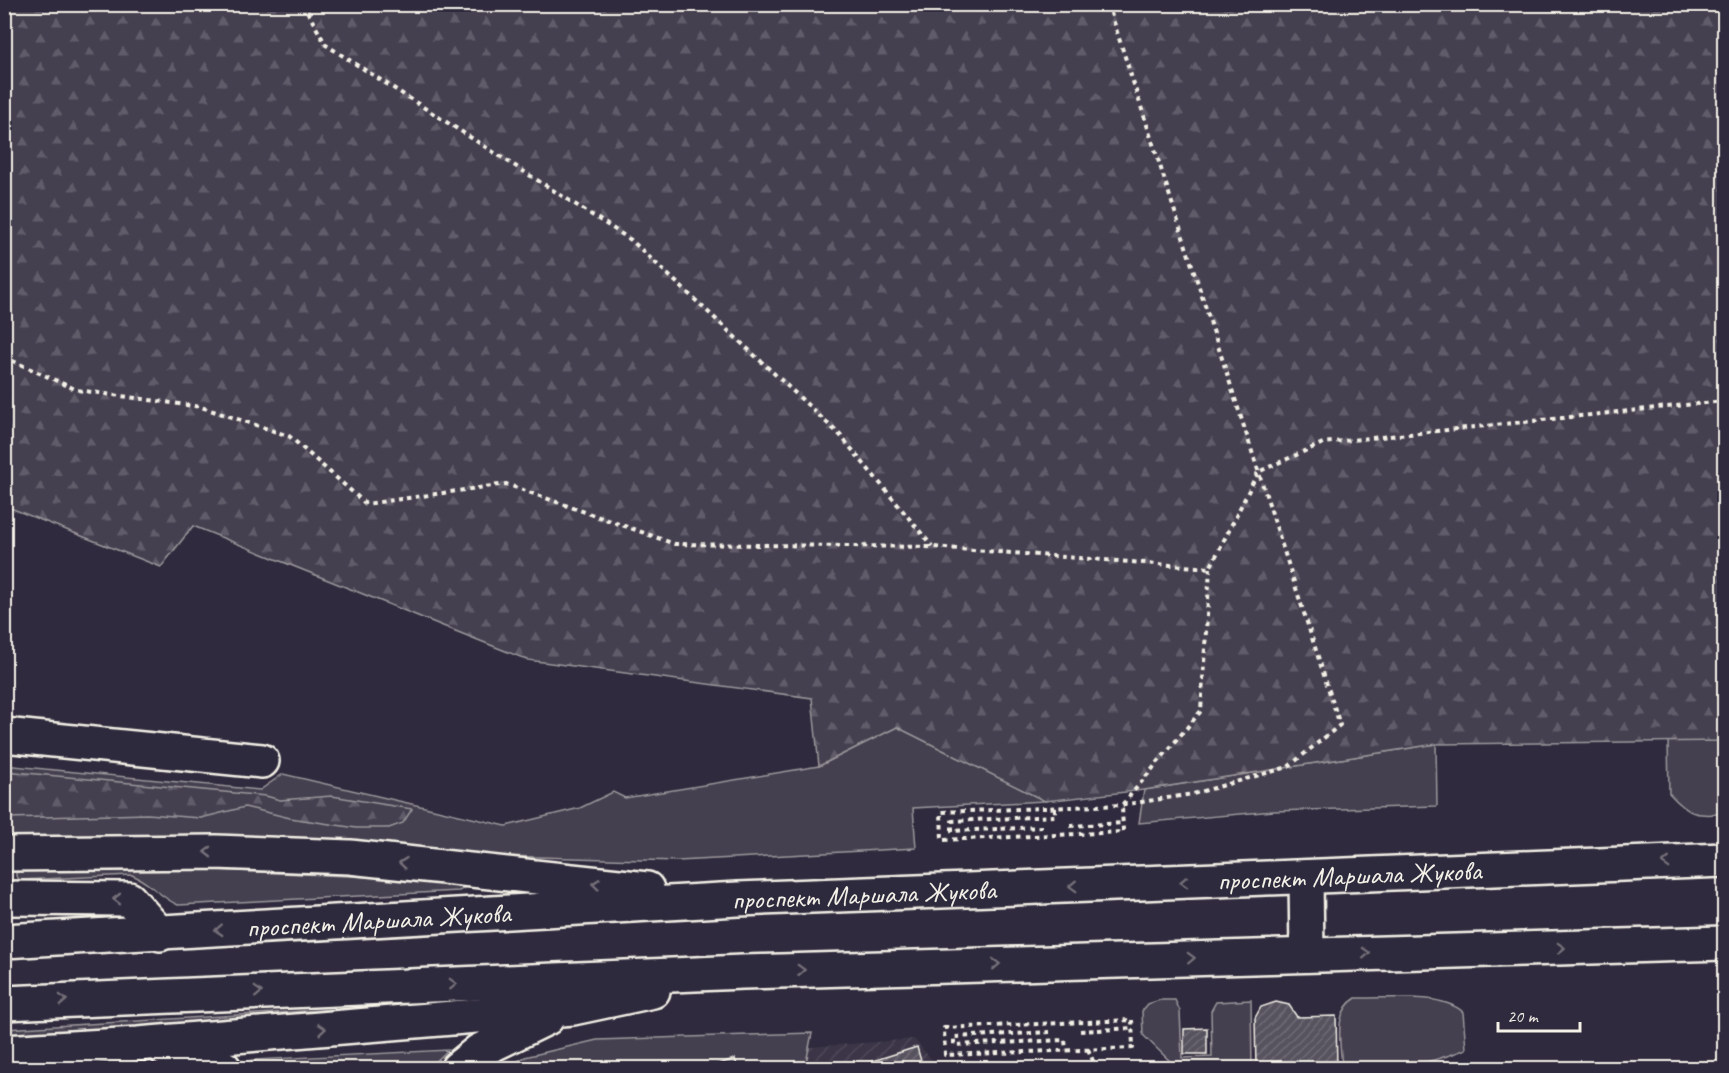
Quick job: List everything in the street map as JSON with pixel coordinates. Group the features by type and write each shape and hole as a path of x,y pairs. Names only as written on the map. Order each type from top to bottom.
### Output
{"main road":[{"path":"4,735 262,761"},
{"path":"4,854 216,852 350,857 738,899"},
{"name":"проспект Маршала Жукова","path":"4,941 160,934 738,899 1725,861"},
{"path":"1306,877 1307,955"},
{"path":"4,898 129,899 160,934"},
{"path":"4,1003 743,972 1725,943"},
{"path":"4,1052 138,1044 573,1008 743,972"},
{"path":"458,1068 479,1051 515,1031 573,1008"},
{"path":"138,1044 185,1053 224,1068"}],"path":[{"path":"303,4 326,45 631,240 840,435 933,547"},
{"path":"1108,4 1258,472 1340,725 1288,767 1192,794 1122,805 941,812 942,840 1123,832 1122,805 1201,711 1209,568 1258,472 1323,442 1725,401"},
{"path":"4,357 77,390 201,407 289,436 366,504 506,484 675,544 933,547 1209,568"},
{"path":"1042,827 952,831 952,821 1055,816 1055,807"},
{"path":"1070,826 1122,823"},
{"path":"1132,1020 1132,1028 1133,1047 945,1055 944,1028 1132,1020"},
{"path":"1080,1031 1132,1028"},
{"path":"1050,1032 954,1036 954,1045 1065,1040 1066,1050"},
{"path":"1088,1049 1096,1068"}],"shaded area":[{"path":"914,1039 939,1068 805,1068 806,1054 811,1047"},
{"path":"1724,1061 1724,1068 1556,1068 1554,1064"}],"green space":[{"path":"4,5 1724,5 1724,741 1436,744 1144,790 1045,801 897,727 819,766 812,698 528,660 193,526 161,567 5,506"},
{"path":"897,727 1045,801 913,808 916,848 678,861 502,856 266,841 5,842 4,765 260,790 283,774 506,826 580,808 613,792 625,798 819,766"},
{"path":"1668,740 1724,741 1724,814 1693,812 1682,806 1669,793"},
{"path":"1436,744 1437,806 1274,811 1139,823 1144,790"},
{"path":"5,771 266,796 280,800 332,796 412,809 403,823 389,828 356,828 290,818 245,807 201,818 147,814 9,818 5,817"},
{"path":"145,867 460,881 466,887 459,891 178,905 132,875 20,880 16,876 16,873 20,871"},
{"path":"1356,998 1427,999 1453,1006 1463,1012 1466,1049 1419,1064 1342,1068 1341,1020 1348,1004"},
{"path":"1160,1000 1175,1000 1180,1011 1182,1058 1212,1057 1211,1011 1216,1002 1251,1000 1252,1068 1177,1068 1143,1035 1142,1011 1148,1004"},
{"path":"469,1001 5,1039 5,1029"},
{"path":"812,1033 805,1068 738,1068 735,1059 705,1068 506,1068 525,1057 597,1040"},
{"path":"448,1050 429,1068 266,1068 252,1060"},
{"path":"136,1062 169,1068 27,1068"}],"building":[{"path":"1276,1002 1289,1005 1297,1017 1336,1016 1337,1067 1256,1068 1255,1018 1261,1007"},
{"path":"1207,1028 1207,1054 1184,1054 1184,1029"},
{"path":"917,1047 923,1068 861,1068 860,1065"},
{"path":"735,1059 738,1068 705,1068"}]}
